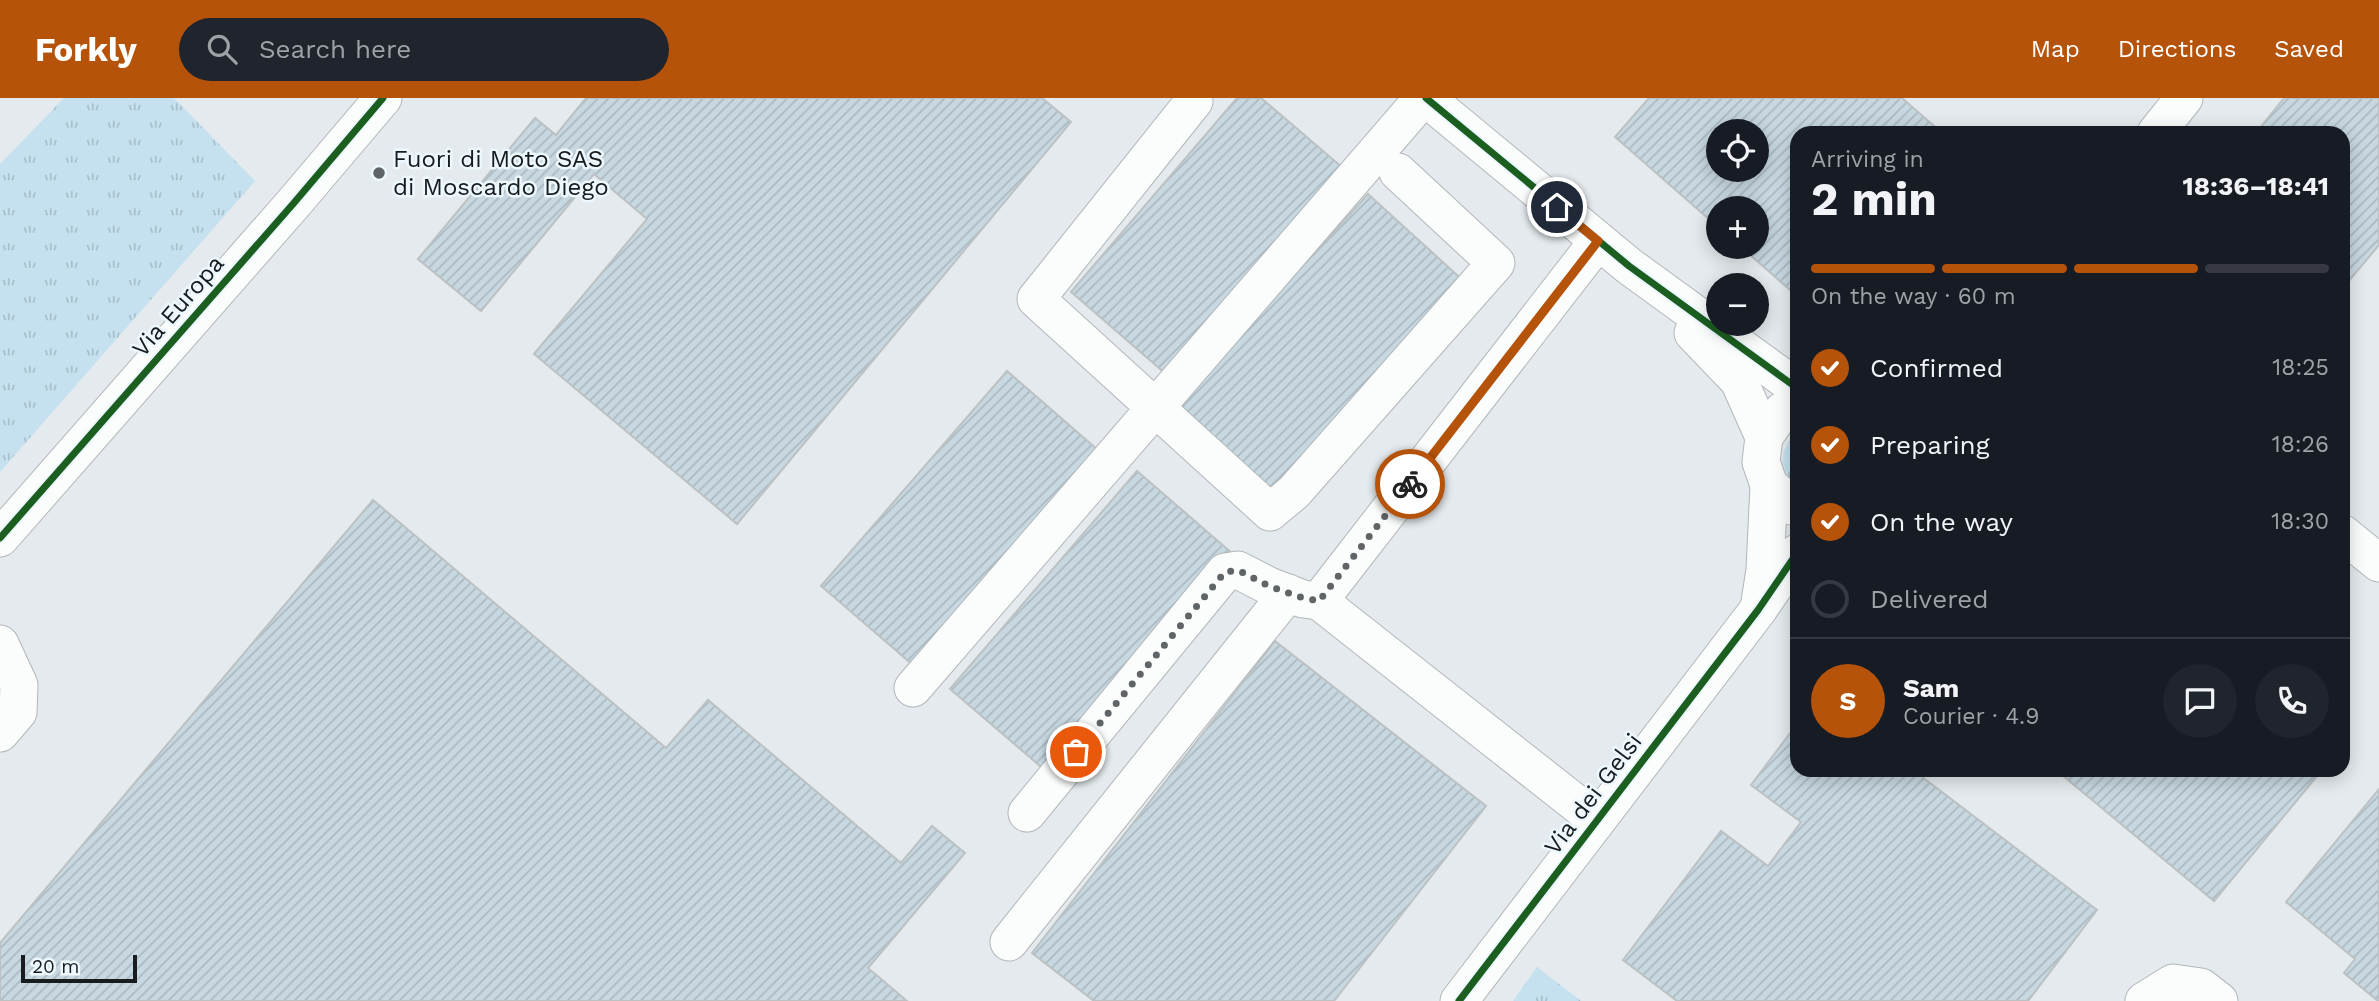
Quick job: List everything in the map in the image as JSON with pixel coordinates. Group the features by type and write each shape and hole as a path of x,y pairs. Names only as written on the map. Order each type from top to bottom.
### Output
{"street":[{"name":"Via Europa","path":"0,538 383,98"},
{"path":"912,688 1424,98 1629,266 1790,383"},
{"path":"2162,126 2184,98"},
{"path":"1194,101 1037,299 1269,512 1294,492 1496,263 1398,172"},
{"path":"1009,942 1304,597 1598,241"},
{"path":"1629,266 1739,381 1764,437"},
{"path":"1758,610 1765,570 1769,485 1761,462 1764,437 1782,411 1790,408"},
{"path":"1769,485 1790,504"},
{"path":"2350,540 2379,563"},
{"name":"Via dei Gelsi","path":"1459,1001 1758,610 1790,562"},
{"path":"1027,813 1225,572 1238,570 1304,597 1597,820"},
{"path":"0,644 19,685 18,712 0,733"},
{"path":"2144,1001 2173,983 2201,987 2219,1001"}],"green space":[{"path":"64,98 174,98 255,181 0,472 0,164"},
{"path":"1790,441 1790,478 1783,466"},
{"path":"1537,967 1581,1001 1513,1001"}],"building":[{"path":"586,98 1042,98 1071,122 737,524 534,354 647,219 594,174 481,311 418,259 535,118 556,135"},
{"path":"1237,98 1261,98 1343,168 1166,374 1071,292"},
{"path":"1649,98 1902,98 1934,126 1790,126 1790,290 1755,259 1769,259 1769,196 1706,196 1706,217 1615,137"},
{"path":"2284,98 2379,98 2379,245 2350,280 2350,126 2262,126"},
{"path":"1368,194 1468,285 1276,498 1175,407"},
{"path":"1007,371 1098,450 913,665 821,586"},
{"path":"1137,471 1233,554 1046,771 950,689"},
{"path":"373,500 666,748 708,700 901,863 932,826 965,853 868,968 907,1001 0,1001 0,943"},
{"path":"1275,641 1486,806 1334,1001 1094,1001 1032,953"},
{"path":"1790,733 1790,777 1922,777 2097,910 2028,1001 1677,1001 1623,960 1721,831 1768,866 1801,822 1751,785"},
{"path":"2064,777 2316,777 2214,901"},
{"path":"2379,789 2378,1001 2344,973 2355,959 2286,902"}],"cycle path":[{"path":"0,538 383,98"},
{"path":"1426,98 1629,266 1790,383"},
{"path":"1459,1001 1758,610 1790,563"}],"way so far":[{"path":"1076,752 1225,572 1238,570 1269,586 1319,601 1410,484"}],"place":[{"name":"Fuori di Moto SAS di Moscardo Diego","path":"379,173"}],"route":[{"path":"1410,484 1598,241 1557,207"}]}
